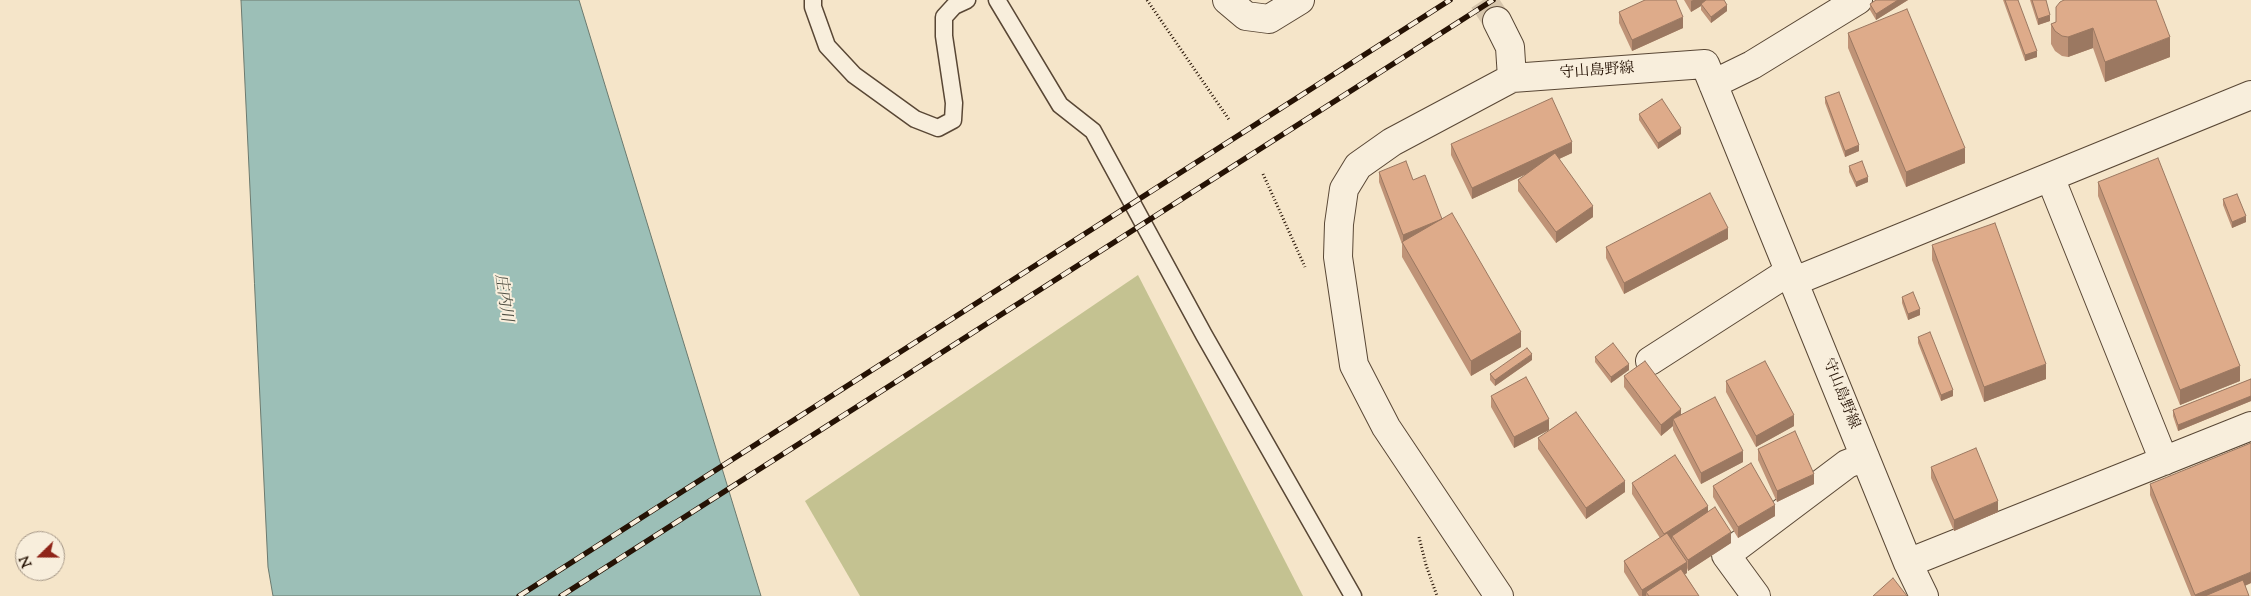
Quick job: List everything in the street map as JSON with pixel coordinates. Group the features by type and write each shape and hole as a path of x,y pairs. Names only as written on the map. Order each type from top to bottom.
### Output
{"street":[{"path":"1227,0 1246,16 1300,0"},
{"path":"1713,84 1752,65 1858,0"},
{"path":"1497,21 1510,47 1512,78 1392,142 1358,166 1344,189 1339,224 1338,257 1354,365 1386,427 1499,596"},
{"name":"守山島野線","path":"1512,78 1705,64 1908,563 1924,596"},
{"path":"1650,361 1792,276 2050,177 2251,95"},
{"path":"2050,177 2164,461"},
{"path":"1908,563 2251,426"},
{"path":"1756,596 1726,555 1847,464 1866,457"}],"lane":[{"path":"813,0 813,7 827,46 854,75 915,119 938,128 952,120 954,104 944,36 944,17 954,6 967,0"},
{"path":"997,0 1060,105 1093,131 1204,335 1353,596"}],"path":[{"path":"1147,0 1230,121"}],"shaded area":[{"path":"1138,275 1303,596 860,596 805,501"}],"water":[{"name":"庄内川","path":"241,0 579,0 761,596 273,596 268,567"}],"building":[{"path":"1645,0 1676,0 1683,17 1632,40 1619,12"},
{"path":"1706,0 1724,0 1727,5 1711,17 1701,4"},
{"path":"1876,0 1898,0 1876,14 1870,4"},
{"path":"2005,0 2018,0 2037,51 2025,55"},
{"path":"2032,0 2046,0 2050,15 2038,19"},
{"path":"2064,0 2156,0 2170,37 2105,62 2093,28 2068,37 2062,36 2055,31 2051,24 2056,22 2056,7"},
{"path":"1907,9 1965,148 1906,172 1848,33"},
{"path":"1839,92 1859,145 1845,151 1825,97"},
{"path":"1552,98 1572,142 1472,188 1451,144"},
{"path":"1662,99 1681,128 1658,143 1639,114"},
{"path":"1555,153 1593,206 1556,232 1518,180"},
{"path":"2158,158 2240,366 2180,390 2098,182"},
{"path":"1406,161 1413,180 1425,175 1442,219 1403,235 1379,172"},
{"path":"1862,161 1868,177 1856,182 1849,166"},
{"path":"1710,193 1728,228 1624,283 1606,247"},
{"path":"2237,194 2246,216 2232,222 2223,199"},
{"path":"1452,213 1521,332 1471,361 1402,242"},
{"path":"1995,223 2046,364 1984,387 1932,245"},
{"path":"1913,292 1920,309 1908,314 1902,297"},
{"path":"1930,332 1953,390 1941,395 1918,337"},
{"path":"1613,343 1629,364 1611,377 1595,357"},
{"path":"1527,348 1532,354 1495,380 1490,374"},
{"path":"1645,361 1681,409 1661,425 1624,376"},
{"path":"1765,361 1794,415 1756,436 1726,381"},
{"path":"1526,377 1549,419 1514,437 1491,396"},
{"path":"2251,379 2251,396 2178,425 2173,410"},
{"path":"1715,397 1743,451 1701,473 1673,419"},
{"path":"1576,412 1625,481 1586,508 1538,438"},
{"path":"1795,431 1814,474 1777,491 1758,449"},
{"path":"2251,443 2251,572 2195,595 2150,484"},
{"path":"1976,448 1998,501 1954,520 1931,467"},
{"path":"1675,455 1708,506 1664,534 1632,483"},
{"path":"1751,463 1775,505 1738,527 1713,486"},
{"path":"1715,507 1731,532 1688,560 1672,536"},
{"path":"1667,533 1687,562 1642,590 1624,561"},
{"path":"1681,569 1699,596 1649,596 1646,592"},
{"path":"1893,578 1907,596 1873,596"},
{"path":"2243,580 2249,596 2205,596"}],"tunnel":[{"path":"1483,0 1497,21"}],"railway":[{"path":"519,596 1450,0"},
{"path":"561,596 1493,0"}]}
